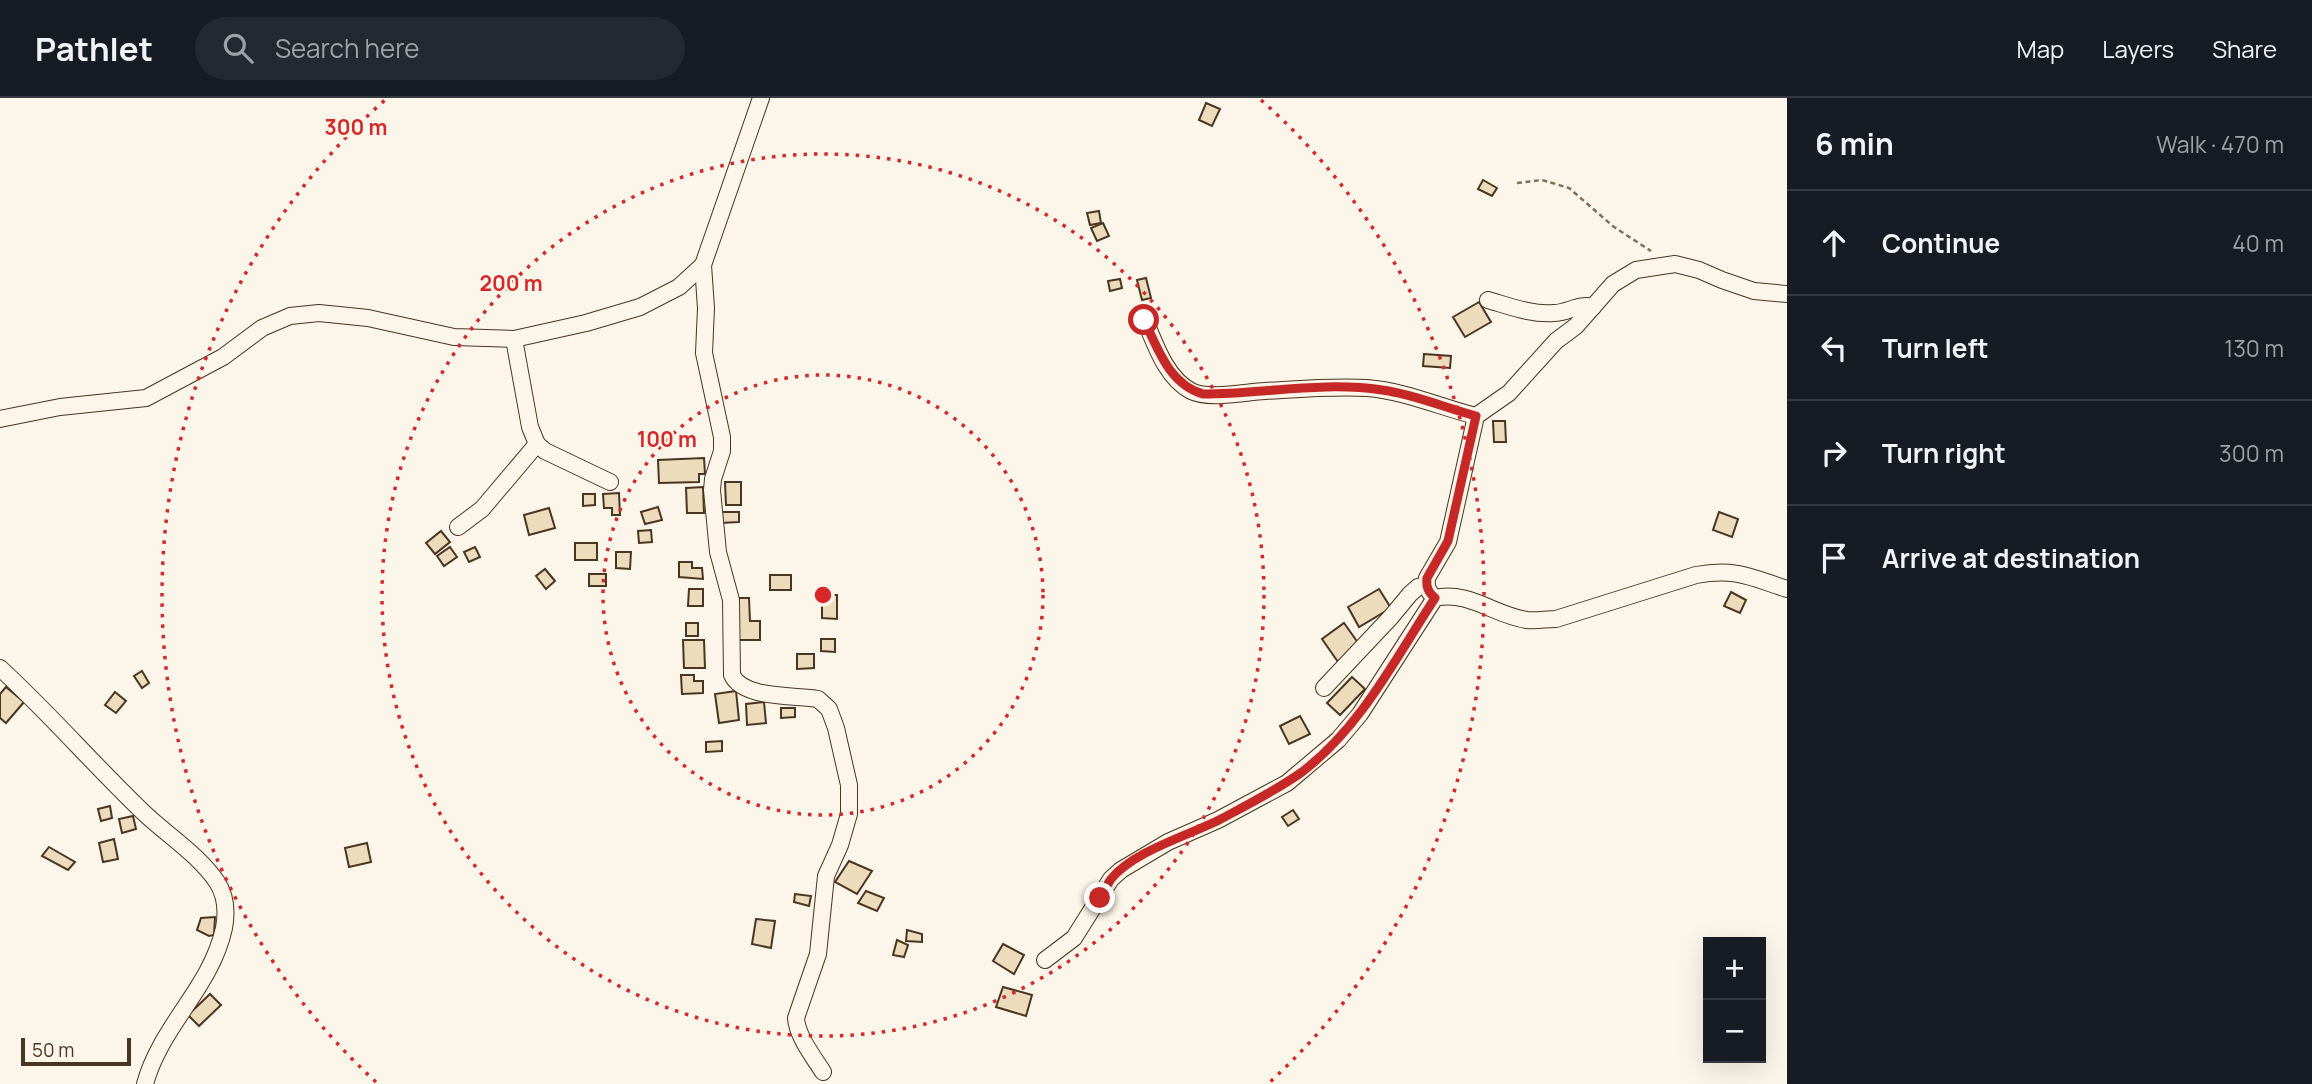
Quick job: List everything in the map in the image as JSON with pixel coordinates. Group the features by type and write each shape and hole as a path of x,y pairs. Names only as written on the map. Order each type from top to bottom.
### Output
{"street":[{"path":"761,98 703,265 706,307 704,353 722,438 722,451 713,479 713,511 721,568 731,600 732,675 736,682 753,690 818,699 825,703 833,718 849,785 846,829 826,876 818,954 796,1017 796,1024 823,1072"},
{"path":"1045,960 1074,938 1111,879 1121,870 1168,842 1218,820 1287,783 1338,740 1360,714 1431,592 1433,566 1448,541 1476,416 1509,393 1556,341 1576,326 1613,284 1636,270 1670,264 1699,270 1754,291 1787,294"},
{"path":"0,419 60,407 146,398 223,356 262,328 290,316 319,313 368,318 454,337 514,340 640,307 679,287 703,265"},
{"path":"1488,299 1542,313 1593,307"},
{"path":"1144,320 1166,366 1191,391 1203,394 1365,388 1400,394 1476,416"},
{"path":"514,340 530,427 537,444 545,451 610,482"},
{"path":"458,527 482,509 537,444"},
{"path":"1324,688 1419,587 1518,618 1543,620 1718,571 1747,575 1787,589"},
{"path":"0,668 33,698 142,811 208,870 225,898 224,926 215,959 196,992 167,1032 145,1084"}],"path":[{"path":"1517,183 1542,180 1569,188 1615,227 1670,264"}],"building":[{"path":"1206,103 1220,109 1212,126 1199,120"},
{"path":"1483,180 1497,188 1492,196 1478,189"},
{"path":"1099,211 1101,223 1090,225 1087,213"},
{"path":"1103,223 1109,236 1097,241 1091,228"},
{"path":"1146,278 1151,298 1142,300 1137,280"},
{"path":"1120,279 1122,288 1110,291 1108,281"},
{"path":"1479,302 1491,322 1465,337 1453,317"},
{"path":"1424,354 1451,356 1450,368 1423,366"},
{"path":"1493,421 1505,421 1506,442 1494,442"},
{"path":"704,458 705,474 699,474 699,482 659,483 658,460"},
{"path":"725,482 741,482 741,505 726,505"},
{"path":"703,487 704,513 687,513 686,488"},
{"path":"619,493 620,515 612,515 612,508 604,508 603,494"},
{"path":"583,494 595,494 595,505 583,506"},
{"path":"658,507 662,520 645,524 641,512"},
{"path":"549,508 555,528 529,535 524,515"},
{"path":"720,512 739,512 739,522 720,523"},
{"path":"1719,512 1738,519 1732,537 1713,530"},
{"path":"651,530 652,542 639,543 638,531"},
{"path":"441,531 450,542 435,554 426,543"},
{"path":"575,543 597,543 597,560 575,560"},
{"path":"450,547 457,557 444,566 437,556"},
{"path":"475,547 480,557 469,562 464,552"},
{"path":"616,552 631,552 630,569 616,568"},
{"path":"679,562 692,562 692,568 702,568 703,579 679,577"},
{"path":"545,569 555,581 546,589 536,576"},
{"path":"589,574 606,574 606,586 589,586"},
{"path":"770,575 791,575 791,590 770,590"},
{"path":"689,589 703,589 703,606 688,606"},
{"path":"1379,589 1391,608 1359,627 1348,607"},
{"path":"1731,592 1746,600 1740,613 1724,606"},
{"path":"822,595 837,595 837,619 822,618"},
{"path":"736,598 749,598 750,621 760,621 760,640 736,640"},
{"path":"686,623 698,623 698,636 686,636"},
{"path":"1344,623 1361,647 1338,662 1322,639"},
{"path":"821,639 835,639 835,652 821,651"},
{"path":"683,640 704,640 705,668 684,668"},
{"path":"797,654 814,654 814,668 797,669"},
{"path":"142,671 149,683 142,688 134,676"},
{"path":"681,675 694,675 694,681 703,681 703,693 682,694"},
{"path":"1352,677 1365,689 1340,715 1327,703"},
{"path":"6,687 24,702 6,723 0,718 0,694"},
{"path":"736,691 739,720 719,723 715,694"},
{"path":"115,692 126,701 116,713 105,705"},
{"path":"764,702 766,723 747,725 746,704"},
{"path":"781,708 795,708 795,717 781,718"},
{"path":"1300,716 1310,734 1289,744 1280,726"},
{"path":"722,741 722,751 706,752 706,742"},
{"path":"110,806 112,818 101,821 98,809"},
{"path":"1293,810 1299,819 1288,826 1282,817"},
{"path":"133,816 136,829 122,833 119,819"},
{"path":"114,839 118,859 103,862 99,843"},
{"path":"367,843 371,862 349,867 345,848"},
{"path":"49,847 75,862 68,870 42,856"},
{"path":"849,861 872,871 857,894 835,882"},
{"path":"866,891 884,898 877,911 858,903"},
{"path":"795,894 811,896 809,906 794,902"},
{"path":"215,917 214,935 209,936 197,930 201,918"},
{"path":"756,919 775,921 771,948 752,944"},
{"path":"907,930 922,934 922,942 906,941"},
{"path":"897,940 908,945 904,957 893,955"},
{"path":"1003,944 1024,955 1014,974 993,961"},
{"path":"1003,987 1032,995 1026,1016 996,1007"},
{"path":"210,994 221,1005 199,1026 188,1015"}],"route":[{"path":"1100,898 1111,879 1145,855 1287,783 1338,740 1360,714 1435,598 1429,593 1427,578 1448,541 1476,416 1400,394 1365,388 1224,394 1191,391 1166,366 1144,320"}]}
